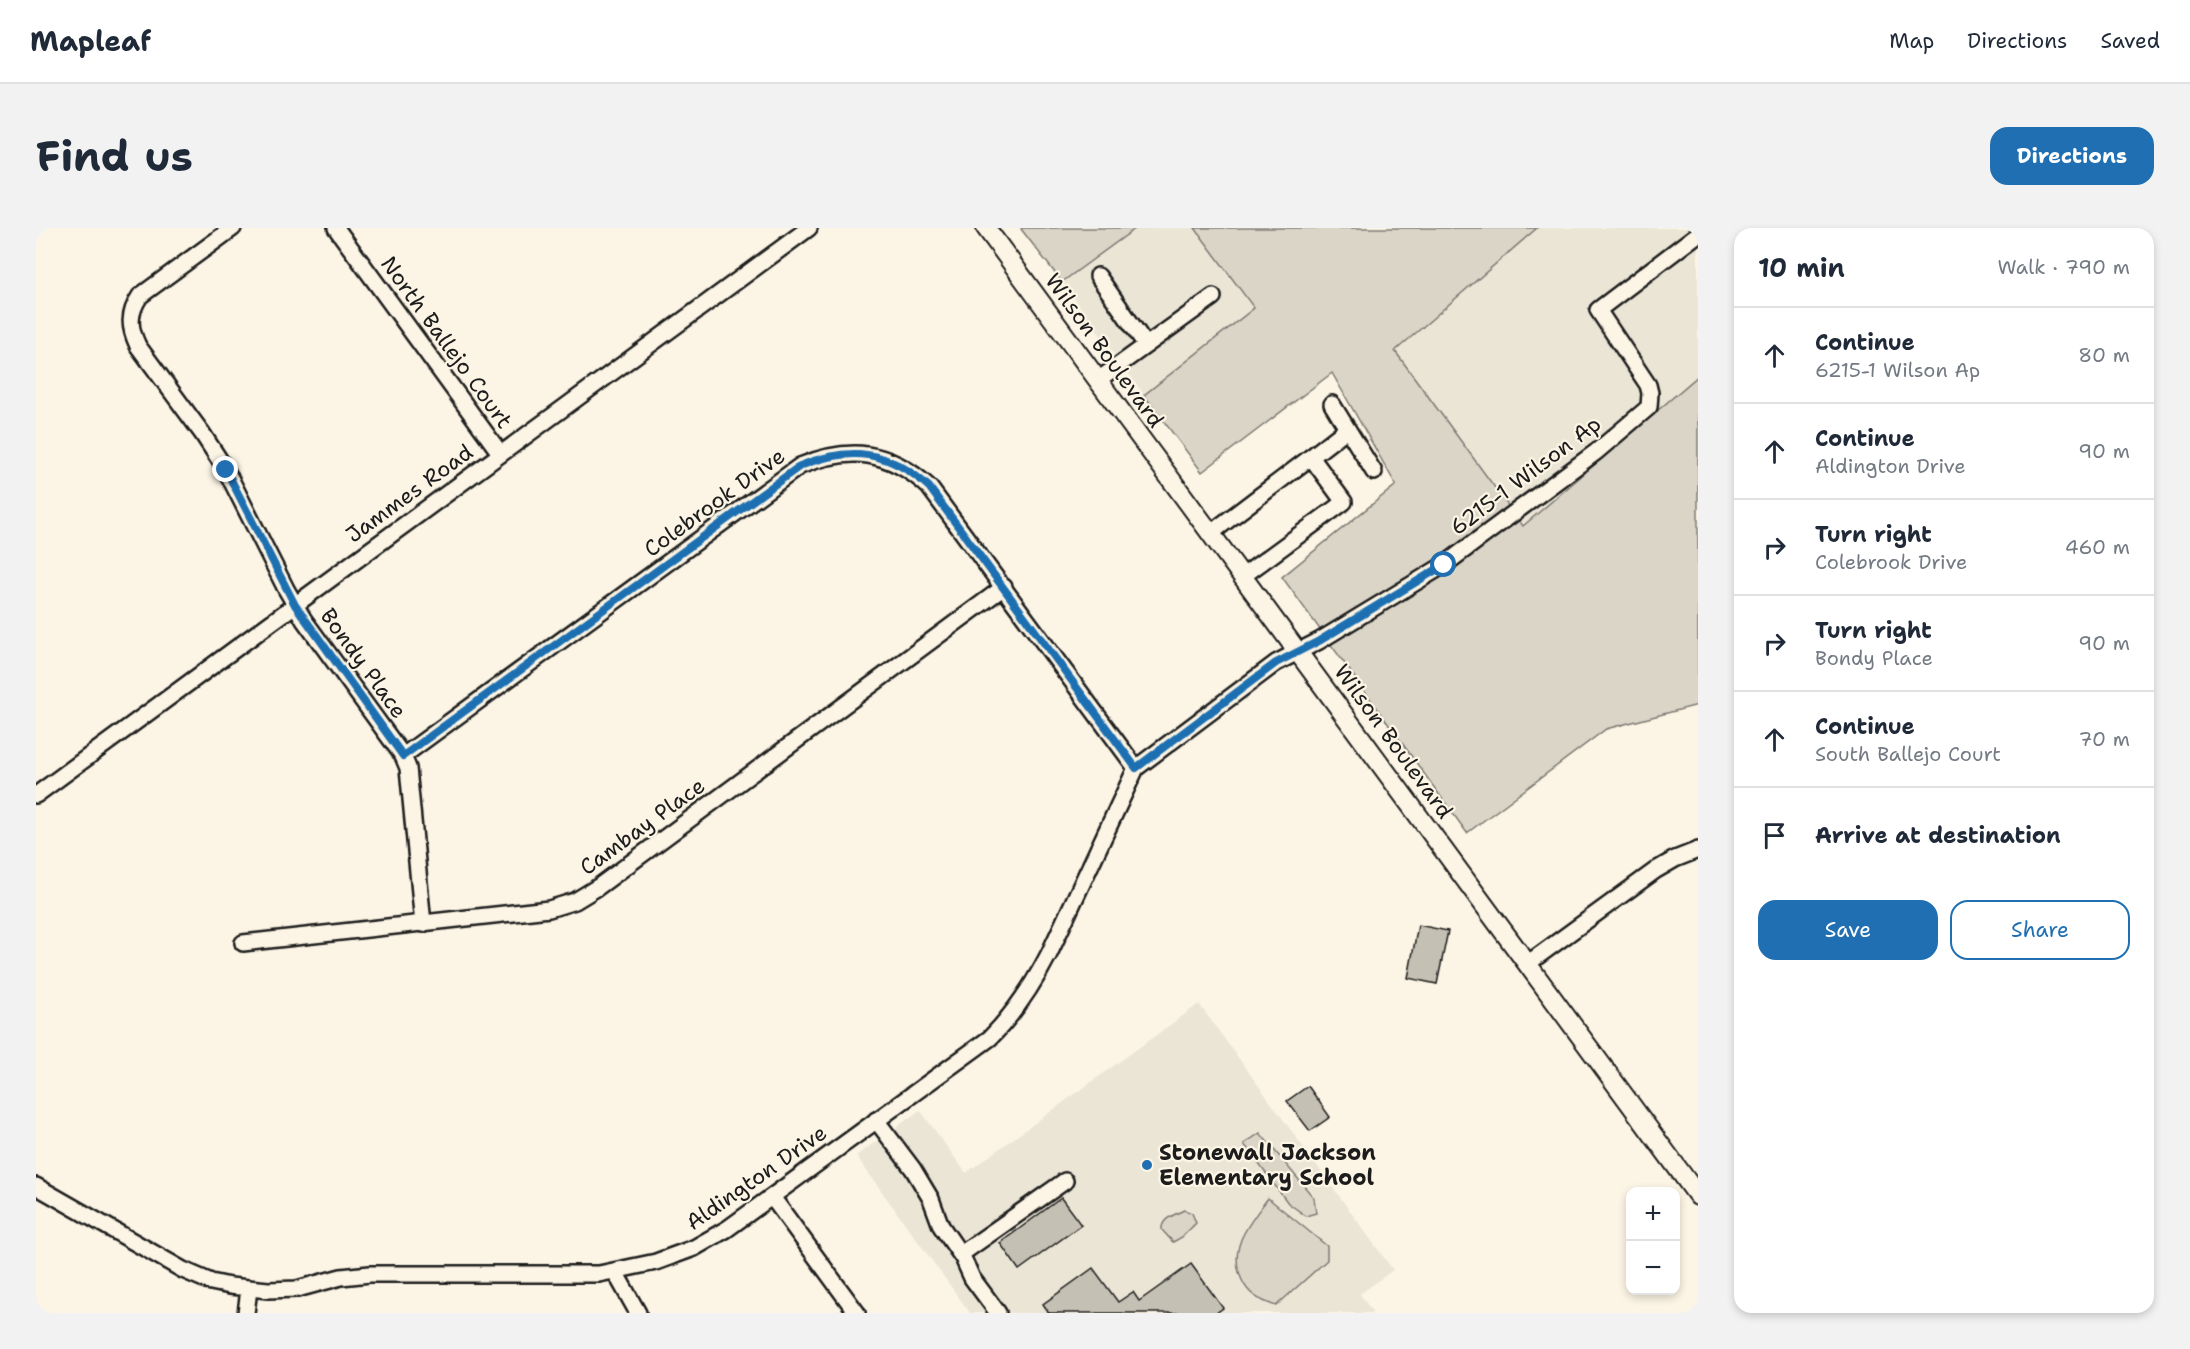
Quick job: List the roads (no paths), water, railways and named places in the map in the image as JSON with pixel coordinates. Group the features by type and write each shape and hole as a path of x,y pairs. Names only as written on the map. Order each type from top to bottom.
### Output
{"main road":[{"name":"Wilson Boulevard","path":"986,228 1698,1196"}],"street":[{"name":"Bondy Place","path":"232,228 140,296 132,307 129,320 132,333 138,346 202,433 226,470 295,605 403,756 408,768 423,924"},
{"name":"North Ballejo Court","path":"336,228 500,453"},
{"name":"Jammes Road","path":"36,795 809,228"},
{"name":"6215-1 Wilson Ap","path":"1298,652 1444,565 1596,452 1648,407 1650,393 1648,385 1598,310 1698,234"},
{"path":"1098,276 1146,345"},
{"path":"1098,380 1213,297"},
{"path":"1332,404 1374,472"},
{"path":"1211,533 1347,429"},
{"name":"Colebrook Drive","path":"403,756 800,466 824,457 844,453 865,454 891,460 913,472 929,487 1136,768"},
{"path":"1243,576 1344,502 1311,457"},
{"name":"Cambay Place","path":"243,943 549,909 575,901 607,880 1004,587"},
{"name":"Aldington Drive","path":"36,1186 183,1270 211,1282 249,1289 297,1289 341,1277 370,1274 574,1275 615,1272 656,1262 694,1248 727,1229 990,1038 1020,1004 1035,982 1136,768 1276,663 1298,652"},
{"path":"1527,964 1656,870 1698,850"},
{"path":"876,1120 913,1169 931,1198 940,1226 961,1254 972,1278 998,1313"},
{"path":"961,1254 1065,1181"},
{"path":"772,1197 857,1313"},
{"path":"615,1272 638,1313"},
{"path":"246,1313 249,1289"}],"place":[{"name":"Stonewall Jackson Elementary School","path":"1147,1165"}]}
